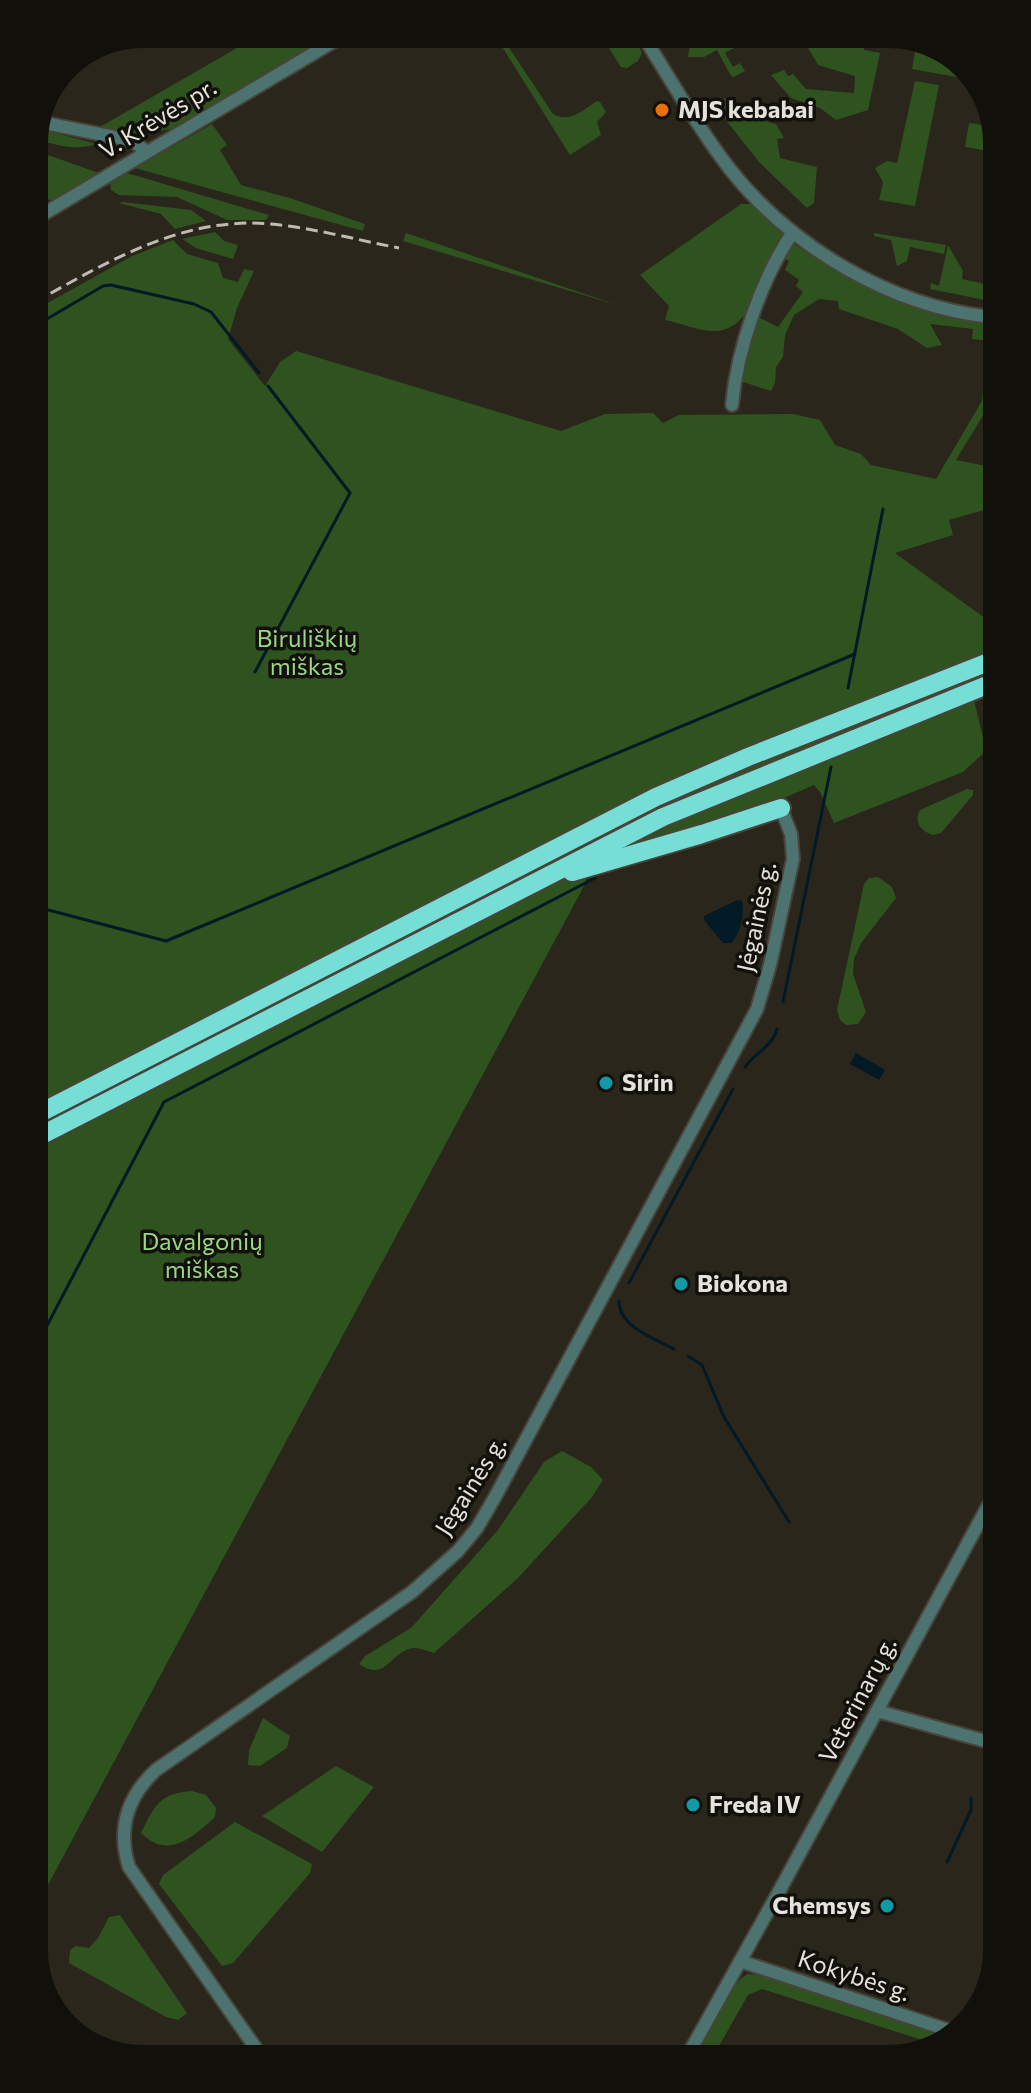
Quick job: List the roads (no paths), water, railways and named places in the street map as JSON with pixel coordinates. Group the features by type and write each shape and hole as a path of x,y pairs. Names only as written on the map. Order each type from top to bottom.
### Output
{"highway":[{"path":"48,1109 656,797 748,757 983,664"},
{"path":"48,1132 663,817 983,687"},
{"path":"531,884 781,808"}],"street":[{"name":"V. Krėvės pr.","path":"48,211 322,48"},
{"path":"651,48 730,169 763,206 793,232 827,257 881,286 924,304 983,316"},
{"path":"50,124 134,141 146,152"},
{"path":"732,405 744,338 776,260 793,232"},
{"name":"Jėgainės g.","path":"256,2045 129,1867 123,1836 129,1803 156,1770 412,1592 437,1572 477,1528 757,1009 793,859 791,834 781,808"},
{"name":"Veterinarų g.","path":"693,2045 983,1515"},
{"path":"877,1711 983,1740"},
{"name":"Kokybės g.","path":"740,1961 942,2028"}],"water":[{"path":"737,900 742,901 743,906 739,929 731,943 723,943 704,916"},
{"path":"856,1053 885,1070 879,1080 850,1064"}],"waterway":[{"path":"48,318 103,286 111,285 194,304 211,312 259,373"},
{"path":"255,672 350,493 268,386"},
{"path":"848,688 883,509"},
{"path":"48,910 166,941 855,654"},
{"path":"783,1002 831,767"},
{"path":"48,1324 164,1102 595,878"},
{"path":"745,1067 771,1040 777,1029"},
{"path":"629,1283 733,1089"},
{"path":"619,1301 631,1325 674,1349"},
{"path":"688,1356 702,1365 724,1417 789,1522"},
{"path":"947,1862 971,1810 971,1798"}],"railway":[{"path":"48,295 119,257 177,234 207,227 239,223 271,224 399,248"}],"place":[{"name":"MJS kebabai","path":"662,110"},
{"name":"Sirin","path":"606,1083"},
{"name":"Biokona","path":"681,1284"},
{"name":"Freda IV","path":"693,1805"},
{"name":"Chemsys","path":"887,1906"}],"park label":[{"name":"Biruliškių miškas","path":"307,653"},
{"name":"Davalgonių miškas","path":"202,1256"}]}
